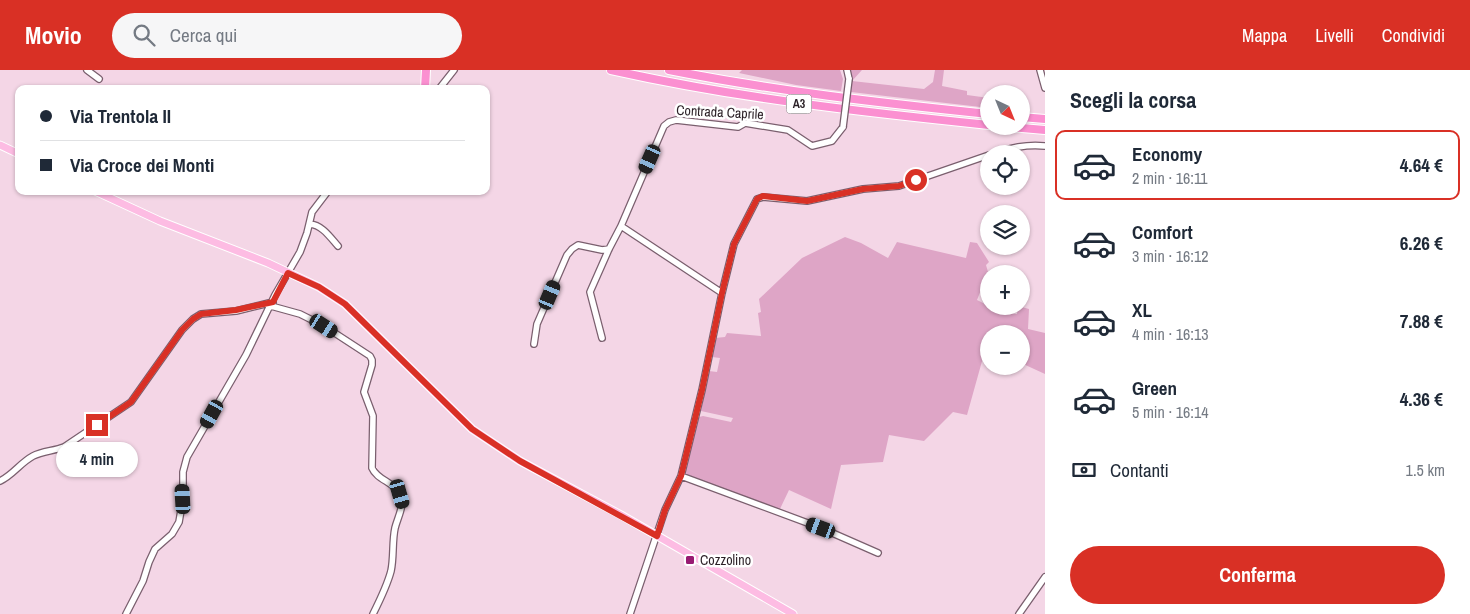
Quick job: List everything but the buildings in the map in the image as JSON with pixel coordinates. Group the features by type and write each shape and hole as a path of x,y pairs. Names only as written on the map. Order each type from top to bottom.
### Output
{"highway":[{"path":"425,85 426,70"},
{"name":"A3","path":"611,70 692,87 807,105 980,124"},
{"name":"A3","path":"669,70 722,81 821,96 980,113"},
{"path":"690,70 722,81"},
{"path":"1030,118 1043,119"},
{"path":"1030,129 1045,130"}],"main road":[{"path":"0,145 15,152"},
{"path":"104,195 160,221 268,263 319,287 345,304 472,429 520,461 657,536 793,614"}],"street":[{"path":"87,70 99,79"},
{"path":"442,85 454,70"},
{"name":"Contrada Caprile","path":"621,226 664,126 669,122 676,120 738,127 745,123 788,130 812,146 832,141 844,127 849,78 847,70"},
{"path":"1040,70 1045,88"},
{"path":"1030,146 1045,146"},
{"path":"630,614 665,510 681,476 734,244 757,199 763,196 807,201 863,189 899,186 980,158"},
{"path":"126,614 143,581 155,549 172,534 178,522 183,499 183,472 187,457 246,355 300,252 310,224 312,212 325,195"},
{"path":"310,224 321,228 338,246"},
{"path":"602,338 590,292 621,226 722,293"},
{"path":"534,344 538,324 567,255 578,245 602,250 609,249"},
{"path":"0,481 8,477 24,462 34,456 55,451 64,446 131,402 182,330 201,314 272,304 300,314 324,326 370,356 372,360 364,392 373,416 372,468 374,472 400,494 403,505 395,529 391,570 381,598 372,614"},
{"path":"681,476 821,528 878,553"},
{"path":"1018,614 1045,577"}],"shaded area":[{"path":"742,70 840,70 843,79 841,91 796,85 739,73"},
{"path":"848,70 862,70 852,81"},
{"path":"935,70 944,70 942,86 967,91 967,95 980,97 980,107 851,92 852,81 924,89 933,82"},
{"path":"845,237 861,243 888,258 897,242 966,258 970,242 977,243 980,248 980,255 985,255 989,262 986,265 980,265 980,292 977,300 980,302 980,315 1029,315 1028,325 980,325 980,368 967,415 953,412 924,441 889,435 883,462 841,465 831,509 789,490 779,511 683,473 699,417 703,416 731,422 733,418 701,411 709,371 717,372 720,358 712,357 715,338 725,337 727,333 761,336 758,313 761,312 759,299 802,258"},
{"path":"1030,329 1045,333 1045,374 1030,367"}],"place":[{"name":"Cozzolino","path":"690,560"}],"route":[{"path":"97,425 131,402 172,343 193,319 209,312 236,310 273,302 288,273 319,287 345,304 472,429 520,461 657,536 665,510 681,476 734,244 757,199 763,196 807,201 863,189 899,186 916,180"}]}
